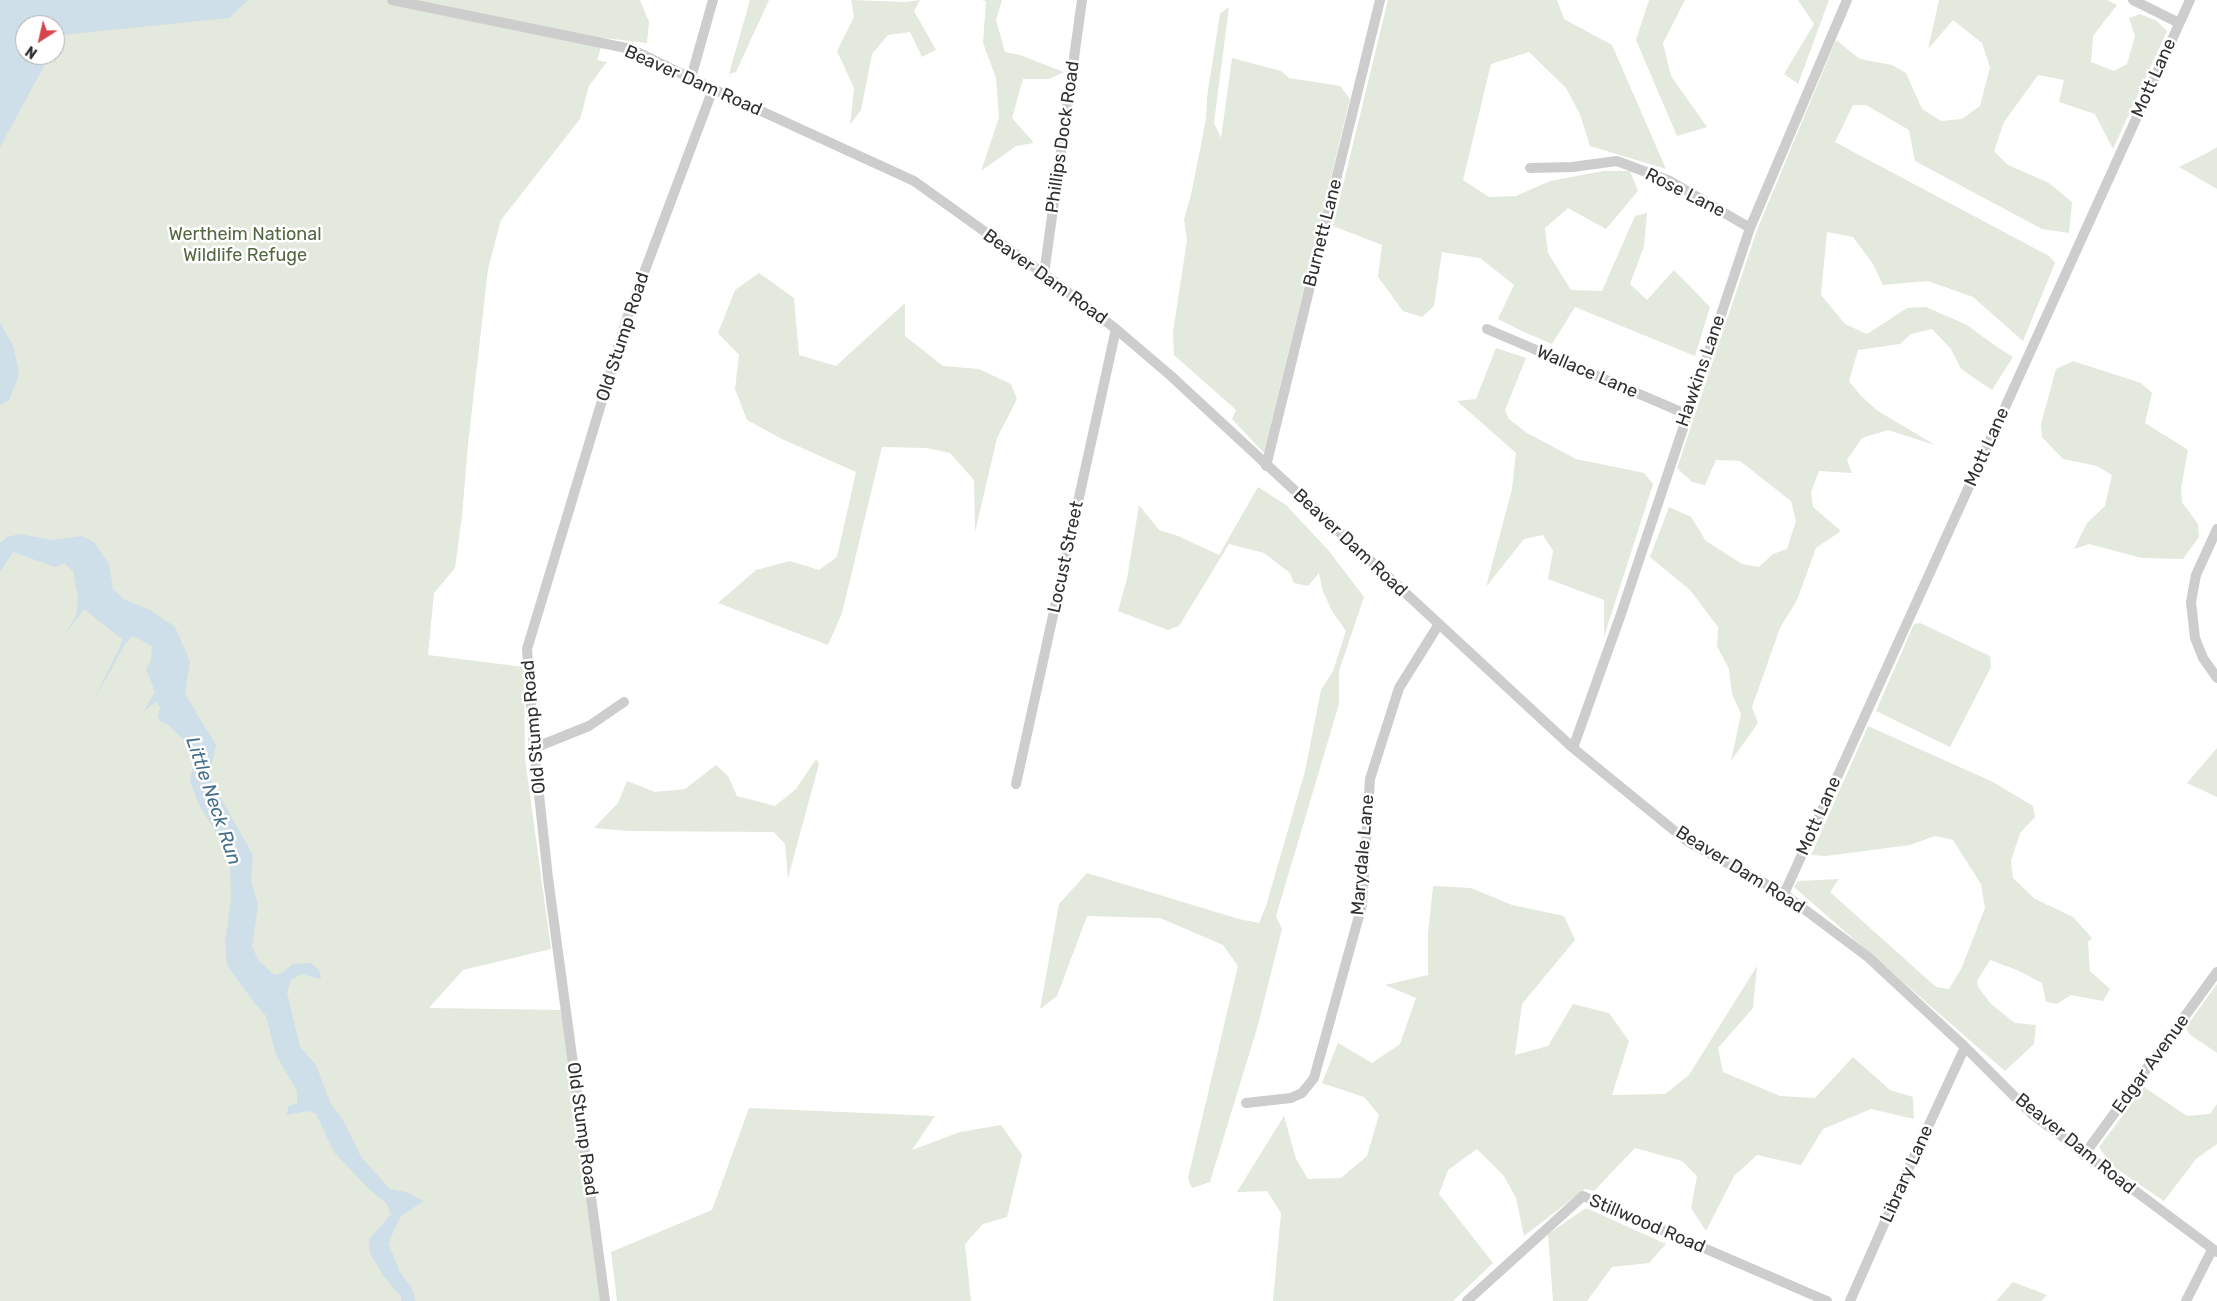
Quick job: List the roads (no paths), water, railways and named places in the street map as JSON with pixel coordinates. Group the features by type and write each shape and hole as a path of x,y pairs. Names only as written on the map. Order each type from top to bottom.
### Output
{"street":[{"name":"Beaver Dam Road","path":"392,0 631,49 712,89 914,181 1044,274 1116,329 1171,376 1266,466 1573,748 1687,841 1784,894 1868,957 2032,1114 2214,1251"},
{"path":"691,78 713,0"},
{"name":"Phillips Dock Road","path":"1044,274 1082,0"},
{"name":"Burnett Lane","path":"1266,466 1380,0"},
{"name":"Hawkins Lane","path":"1573,748 1621,614 1686,414 1750,228 1847,0"},
{"path":"2133,0 2179,23"},
{"name":"Mott Lane","path":"1784,894 2190,0"},
{"name":"Old Stump Road","path":"605,1301 549,888 534,748 527,649 627,318 712,89"},
{"name":"Rose Lane","path":"1530,168 1572,167 1617,161 1670,181 1750,228"},
{"name":"Locust Street","path":"1016,784 1116,329"},
{"name":"Wallace Lane","path":"1487,329 1686,414"},
{"path":"2217,529 2196,575 2191,602 2195,638 2203,658 2217,678"},
{"name":"Marydale Lane","path":"1246,1103 1291,1098 1302,1093 1314,1078 1362,905 1370,779 1399,688 1438,624"},
{"path":"534,748 589,726 624,702"},
{"name":"Edgar Avenue","path":"2084,1155 2217,972"},
{"name":"Library Lane","path":"1850,1301 1965,1048"},
{"name":"Stillwood Road","path":"1467,1301 1583,1196 1827,1301"},
{"path":"2186,1301 2214,1251"}],"water":[{"path":"0,0 248,0 229,18 65,35 65,15 15,15 15,65 45,65 0,147"},
{"path":"0,322 14,348 19,375 9,400 0,405"},
{"name":"Little Neck Run","path":"20,534 52,540 81,536 94,542 109,564 113,589 125,600 150,610 175,627 190,661 185,694 216,745 209,777 253,855 251,881 258,905 252,947 259,961 274,975 282,973 293,964 311,963 319,970 321,979 301,974 291,980 287,992 300,1047 316,1065 331,1104 342,1118 361,1157 390,1189 406,1192 424,1201 401,1216 388,1243 400,1272 412,1288 416,1301 401,1301 401,1297 382,1274 370,1253 369,1240 391,1214 387,1204 368,1188 334,1152 316,1114 308,1111 286,1115 289,1106 297,1103 297,1091 276,1055 266,1016 227,965 225,941 231,899 230,864 225,847 198,803 190,781 193,765 184,740 167,724 161,722 158,717 160,707 156,702 144,711 155,692 146,669 151,660 152,646 133,636 126,642 92,704 123,640 84,609 63,637 76,616 78,597 73,571 64,563 55,567 13,552 0,572 0,543 7,537"}],"park label":[{"name":"Wertheim National Wildlife Refuge","path":"245,245"}]}
